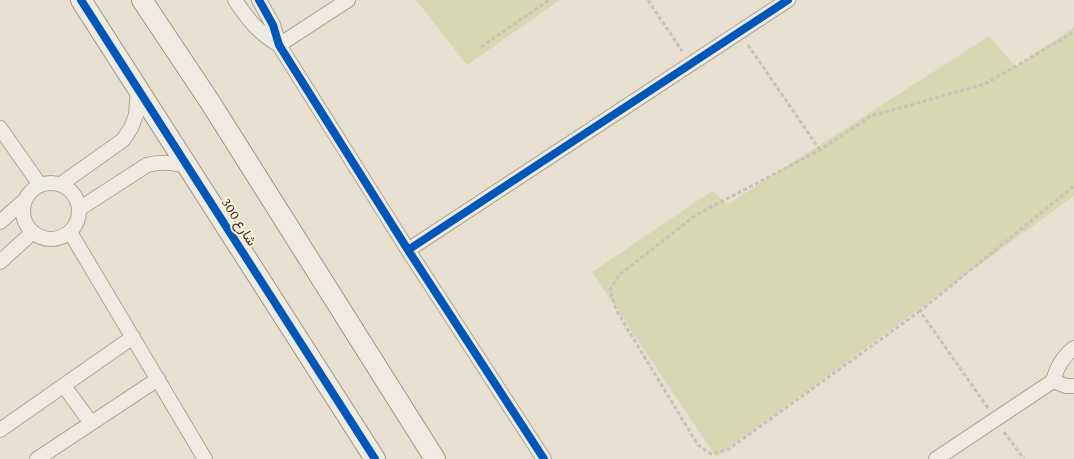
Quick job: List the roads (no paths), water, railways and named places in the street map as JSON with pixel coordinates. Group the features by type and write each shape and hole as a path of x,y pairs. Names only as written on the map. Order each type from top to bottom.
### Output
{"street":[{"name":"شارع 300","path":"82,0 375,459"},
{"path":"142,0 210,102 435,459"},
{"path":"235,0 252,24 262,34 279,45"},
{"path":"259,0 273,25 279,45 408,250 544,459"},
{"path":"279,45 348,0"},
{"path":"408,250 788,0"},
{"path":"61,184 123,140 131,128 136,115 138,87"},
{"path":"0,128 40,185"},
{"path":"79,209 147,165 169,162 189,166"},
{"path":"0,222 25,200 34,188 54,183 61,184 72,192 79,209 77,222 70,232 58,238 52,239 39,236 33,232 25,221 23,214 25,200"},
{"path":"0,262 33,232"},
{"path":"70,232 205,459"},
{"path":"0,430 133,337"},
{"path":"936,459 1053,381 1057,368 1064,356 1074,348"},
{"path":"37,459 158,379"},
{"path":"1053,381 1066,386 1074,386"},
{"path":"64,386 91,423"}]}
